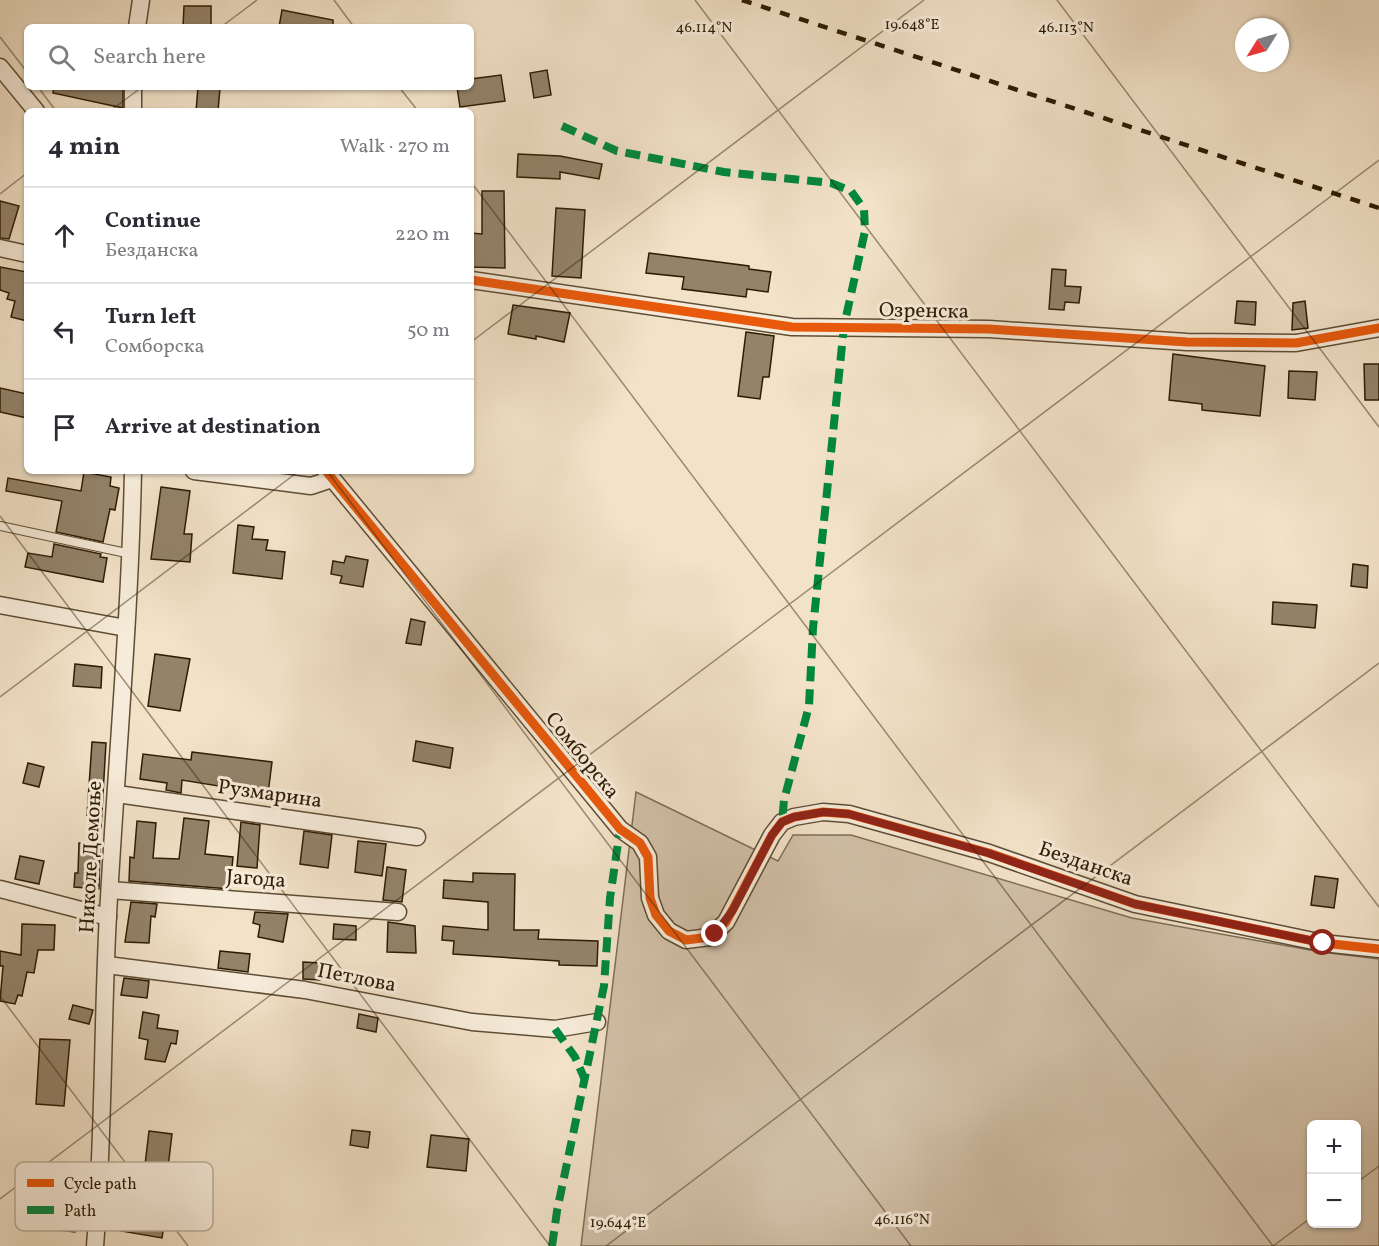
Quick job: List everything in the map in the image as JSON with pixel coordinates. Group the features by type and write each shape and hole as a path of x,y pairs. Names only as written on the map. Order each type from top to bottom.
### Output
{"street":[{"path":"137,24 141,0"},
{"path":"0,67 34,108"},
{"path":"132,108 133,90"},
{"path":"0,248 24,253"},
{"name":"Озренска","path":"474,280 792,327 989,329 1187,342 1296,343 1379,328"},
{"name":"Николе Демоње","path":"100,1162 108,917 131,554 133,474"},
{"path":"217,474 311,486 329,475"},
{"name":"Сомборска","path":"329,475 620,829 640,843 650,867 652,907 669,931 676,936 694,940 715,934 733,910 772,835 782,822"},
{"path":"0,605 126,628"},
{"name":"Рузмарина","path":"117,794 417,837"},
{"name":"Безданска","path":"782,822 794,817 824,812 849,814 988,853 1135,904 1323,943 1379,949"},
{"path":"0,890 108,917"},
{"name":"Јагода","path":"110,890 398,912"},
{"name":"Петлова","path":"107,965 305,990 472,1022 555,1029 597,1022"},
{"name":"Николе Демоње","path":"94,1246 96,1231"}],"lane":[{"path":"0,526 131,554"}],"shaded area":[{"path":"636,792 778,861 793,835 851,835 1132,918 1321,952 1379,959 1379,1246 581,1246"}],"building":[{"path":"184,6 211,6 211,24 183,24"},
{"path":"282,10 333,20 333,24 280,24"},
{"path":"547,70 551,95 534,98 530,73"},
{"path":"501,75 505,101 460,107 457,90 474,90 474,79"},
{"path":"54,90 123,90 123,108 53,93"},
{"path":"198,90 220,90 218,108 196,108"},
{"path":"518,154 560,156 602,164 599,179 560,172 560,179 517,177"},
{"path":"482,191 504,191 505,268 474,267 474,233 482,234"},
{"path":"0,201 19,206 9,239 0,238"},
{"path":"556,208 585,210 581,278 552,276"},
{"path":"649,253 749,266 749,269 771,272 768,292 747,289 746,297 682,289 684,277 646,273"},
{"path":"0,267 24,271 24,320 11,317 15,301 7,299 9,293 0,290"},
{"path":"1052,269 1066,270 1065,286 1081,287 1079,303 1065,302 1064,310 1049,309"},
{"path":"1237,301 1256,302 1255,325 1235,323"},
{"path":"1305,301 1308,328 1292,330 1293,303"},
{"path":"513,305 570,313 564,342 536,336 536,339 508,334"},
{"path":"746,332 774,336 769,377 763,377 760,399 738,396"},
{"path":"1173,354 1265,366 1260,416 1202,410 1202,404 1169,400"},
{"path":"1364,364 1379,364 1379,400 1365,400"},
{"path":"1289,371 1317,372 1315,400 1288,398"},
{"path":"0,388 24,393 24,417 0,412"},
{"path":"84,474 111,477 110,486 119,488 115,510 110,509 103,542 56,532 62,501 6,491 8,478 81,491"},
{"path":"161,487 190,491 184,534 192,534 190,562 151,559"},
{"path":"238,525 254,527 252,539 268,540 266,550 285,552 282,579 233,573"},
{"path":"54,544 101,554 100,557 107,558 103,582 25,567 28,553 52,557"},
{"path":"346,556 368,560 363,587 340,583 342,576 331,574 333,561 344,563"},
{"path":"1353,564 1368,566 1367,588 1351,586"},
{"path":"1273,602 1317,605 1315,628 1272,624"},
{"path":"411,619 425,622 421,645 406,643"},
{"path":"155,654 190,659 180,711 148,706"},
{"path":"75,664 102,667 101,688 73,686"},
{"path":"416,741 453,748 450,768 413,761"},
{"path":"92,742 106,743 101,828 89,827 89,815 87,815"},
{"path":"192,752 272,762 268,794 182,780 181,793 166,790 167,783 140,779 143,754 191,760"},
{"path":"28,763 44,767 39,787 23,783"},
{"path":"184,818 209,821 205,854 233,857 230,889 129,881 130,857 134,858 137,821 156,823 153,858 179,859"},
{"path":"241,822 260,825 257,868 237,866"},
{"path":"304,831 332,835 328,868 300,864"},
{"path":"358,841 386,844 382,876 355,872"},
{"path":"79,843 100,844 99,889 74,887 75,873 78,873"},
{"path":"20,856 44,861 39,884 15,879"},
{"path":"387,867 406,870 402,902 383,900"},
{"path":"473,873 515,874 514,930 539,930 538,939 598,941 597,966 559,965 559,961 453,954 454,941 442,940 443,926 488,930 488,902 443,898 444,880 473,882"},
{"path":"1315,876 1338,879 1334,908 1311,905"},
{"path":"131,902 157,904 155,917 151,916 149,943 125,942"},
{"path":"255,912 288,914 283,942 258,937 260,925 253,923"},
{"path":"388,922 415,926 416,953 387,952"},
{"path":"22,924 55,925 54,950 38,950 34,973 27,972 22,996 18,995 15,1004 0,1001 3,966 0,966 0,951 21,955"},
{"path":"334,924 356,926 356,940 333,939"},
{"path":"220,951 250,954 248,972 218,968"},
{"path":"303,962 320,963 320,980 303,979"},
{"path":"124,978 149,981 147,998 121,995"},
{"path":"73,1005 93,1010 89,1024 69,1019"},
{"path":"143,1012 159,1015 157,1028 178,1031 176,1044 171,1043 165,1062 145,1059 148,1040 139,1038"},
{"path":"359,1014 378,1018 376,1032 357,1028"},
{"path":"40,1039 70,1040 64,1106 36,1104"},
{"path":"352,1130 370,1132 368,1148 350,1145"},
{"path":"149,1131 172,1134 169,1162 145,1162"},
{"path":"431,1135 469,1139 466,1171 427,1167"},
{"path":"121,1231 163,1231 162,1238"}],"railway":[{"path":"742,0 1379,208"}],"marked path":[{"path":"562,126 617,151 724,172 831,183 851,191 864,209 865,231 844,326 813,628 809,706 784,800 782,822"},
{"path":"552,1246 557,1211 604,986 610,898 620,829"},
{"path":"555,1029 575,1057 585,1080"}],"cycle path":[{"path":"474,280 792,327 989,329 1187,342 1296,343 1379,328"},
{"path":"328,474 620,829 640,843 648,857 650,898 656,915 669,931 686,940 710,937 726,922 772,835 782,822 794,817 823,812 849,814 989,853 1135,904 1323,943 1379,949"}],"route":[{"path":"715,934 726,922 772,835 782,822 794,817 824,812 849,814 988,853 1135,904 1323,943"}]}
